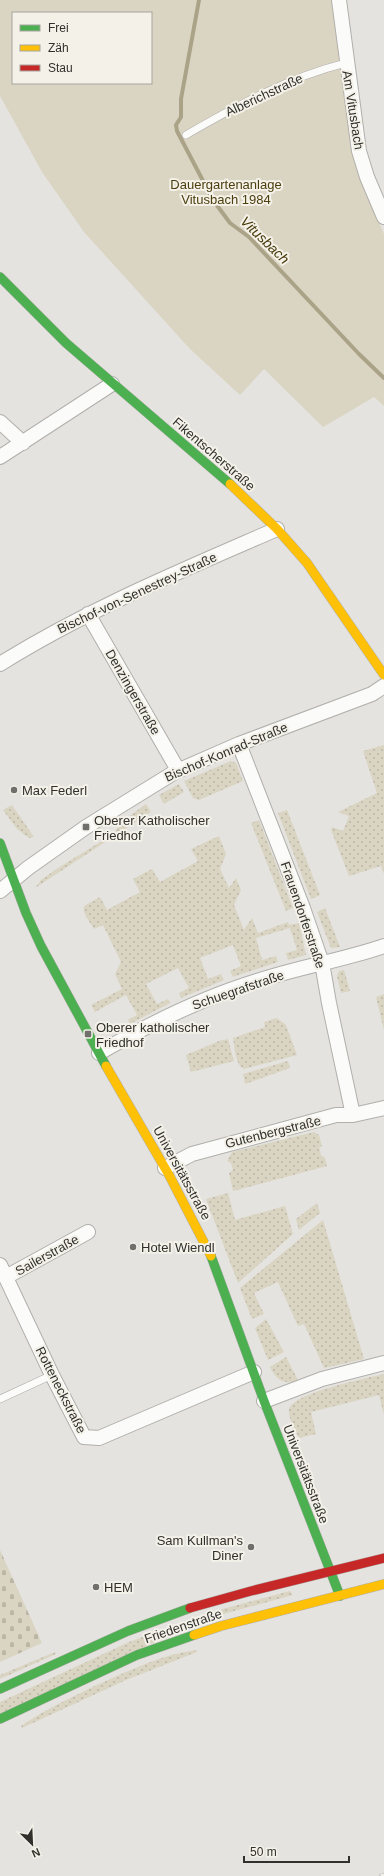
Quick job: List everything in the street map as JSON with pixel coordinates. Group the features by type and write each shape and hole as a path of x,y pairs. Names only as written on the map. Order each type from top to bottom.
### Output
{"street":[{"name":"Am Vitusbach","path":"338,0 358,151 367,178 384,217"},
{"name":"Fikentscherstraße","path":"0,277 29,310 112,384 237,490 277,529 299,553 325,587 384,675"},
{"path":"0,457 112,384"},
{"path":"0,422 22,444"},
{"name":"Bischof-von-Senestrey-Straße","path":"0,664 88,614 160,580 277,529"},
{"name":"Denzingerstraße","path":"88,614 178,770"},
{"name":"Bischof-Konrad-Straße","path":"0,891 14,879 86,827 178,770 239,744 372,694 384,686"},
{"name":"Frauendorferstraße","path":"239,744 303,908 322,963 328,1003 353,1115"},
{"name":"Universitätsstraße","path":"0,843 26,913 41,946 99,1053 165,1168 211,1256 264,1401 340,1596"},
{"name":"Schuegrafstraße","path":"99,1053 171,1015 210,998 258,980 384,946"},
{"name":"Gutenbergstraße","path":"165,1168 192,1154 221,1145 336,1115 353,1115 384,1108"},
{"name":"Sailerstraße","path":"3,1271 88,1232"},
{"name":"Rotteneckstraße","path":"3,1271 52,1375 84,1437 99,1438 254,1372"},
{"path":"264,1401 322,1379 384,1363"},
{"name":"Friedenstraße","path":"0,1689 75,1655 164,1618 208,1603 384,1558"},
{"name":"Friedenstraße","path":"0,1719 138,1655 181,1639 221,1626 384,1584"}],"lane":[{"name":"Alberichstraße","path":"186,135 218,116 283,85 327,68 346,63"},
{"path":"0,1399 52,1375"}],"green space":[{"name":"Dauergartenanlage Vitusbach 1984","path":"0,0 333,0 351,149 356,168 384,234 384,406 374,397 323,427 264,369 240,395 190,349 84,232 42,172 0,96"},
{"path":"384,745 384,874 381,866 349,876 331,830 332,827 343,831 349,816 338,812 377,793 363,751"},
{"path":"231,761 236,763 243,781 199,800 193,798 184,781"},
{"path":"179,784 184,792 164,804 159,795"},
{"path":"146,804 151,812 35,888 41,880 58,868 110,836 131,815"},
{"path":"12,805 34,837 29,838 17,829 3,810"},
{"path":"287,810 320,895 311,899 278,813"},
{"path":"259,820 293,908 286,911 251,823"},
{"path":"219,836 226,854 220,869 229,888 236,878 241,890 234,905 244,930 252,918 258,933 288,922 289,925 299,923 306,955 288,960 286,953 297,950 290,928 256,938 262,960 276,956 278,962 233,977 230,971 241,966 233,945 200,958 208,979 221,974 224,980 181,998 179,993 189,988 178,968 146,984 157,1004 168,999 170,1003 130,1024 128,1020 137,1015 126,995 95,1012 91,1005 122,989 115,974 121,962 103,925 94,929 85,915 84,906 100,897 107,910 140,892 133,879 152,869 160,882 198,861 191,849"},
{"path":"325,908 340,947 331,948 317,912"},
{"path":"344,970 350,991 341,993 337,976 339,971"},
{"path":"384,994 384,1030 376,997"},
{"path":"277,1018 286,1025 297,1055 244,1069 241,1067 237,1060 233,1038 265,1027 264,1022"},
{"path":"228,1039 234,1061 191,1072 186,1055 219,1041"},
{"path":"288,1061 290,1068 245,1084 243,1074"},
{"path":"314,1132 319,1135 322,1146 319,1148 321,1155 325,1158 327,1166 233,1191 229,1173 233,1170 231,1163 227,1161 232,1152"},
{"path":"228,1193 235,1220 285,1206 293,1234 238,1283 206,1199"},
{"path":"317,1203 320,1213 299,1230 296,1219"},
{"path":"323,1220 364,1359 324,1368 304,1324 298,1326 278,1282 254,1293 264,1314 252,1319 240,1288"},
{"path":"266,1319 284,1352 268,1360 255,1328"},
{"path":"286,1357 298,1380 293,1382 281,1381 272,1372 270,1367"},
{"path":"384,1374 384,1415 379,1395 311,1412 316,1434 299,1438 289,1413 289,1410 293,1404 302,1398 331,1387"},
{"path":"0,1550 42,1643 0,1662"},
{"path":"290,1591 293,1595 227,1613 187,1627 0,1714 0,1702 129,1642 208,1613"},
{"path":"197,1650 197,1652 126,1680 22,1728 21,1726 59,1704 123,1673 159,1659"},
{"path":"55,1652 56,1654 0,1679 0,1675"}],"waterway":[{"name":"Vitusbach","path":"199,0 181,99 181,117 176,125 177,131 213,200 230,223 249,237 359,354 384,378"}],"traffic: fast":[{"path":"0,277 66,343 230,484"},
{"path":"0,843 26,913 41,946 106,1066"},
{"path":"211,1256 264,1401 340,1596"},
{"path":"0,1689 128,1631 190,1608"},
{"path":"0,1719 137,1655 194,1635"}],"traffic: slow":[{"path":"230,484 277,529 307,563 384,675"},
{"path":"106,1066 169,1175 211,1256"},
{"path":"194,1635 221,1626 384,1584"}],"traffic: jam":[{"path":"190,1608 251,1591 384,1558"}],"place":[{"name":"Max Federl","path":"14,790"},
{"name":"Oberer Katholischer Friedhof","path":"86,827"},
{"name":"Oberer katholischer Friedhof","path":"88,1034"},
{"name":"Hotel Wiendl","path":"133,1247"},
{"name":"Sam Kullman's Diner","path":"251,1547"},
{"name":"HEM","path":"96,1587"}]}
